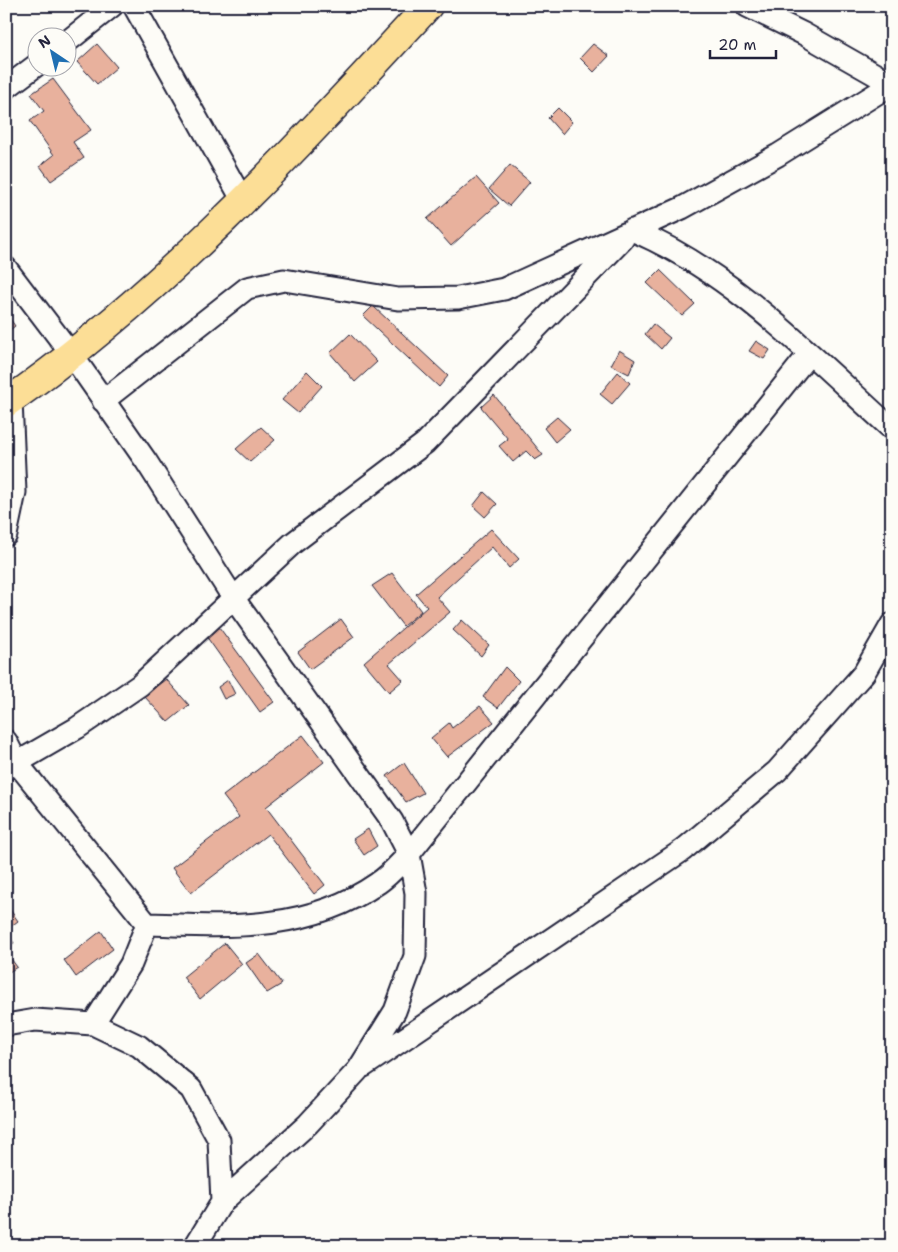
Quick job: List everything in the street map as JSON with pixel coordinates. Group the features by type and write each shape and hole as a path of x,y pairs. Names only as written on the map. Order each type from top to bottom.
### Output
{"highway":[{"path":"9,402 72,355 142,295 243,201 428,6"}],"street":[{"path":"78,33 112,6"},
{"path":"134,6 243,201"},
{"path":"103,401 247,288 284,280 398,299 458,298 504,288 682,208 778,155 892,84 804,34 747,6"},
{"path":"6,88 28,72"},
{"path":"632,230 662,243 730,286 892,429"},
{"path":"12,766 77,728 140,685 294,543 425,443 632,230"},
{"path":"6,268 72,355 146,461 234,599 392,821 410,854 416,893 415,956 395,1011 358,1070 308,1124 222,1202 195,1246"},
{"path":"6,742 12,766 147,924 253,926 292,920 335,906 378,882 410,854 809,354"},
{"path":"6,535 15,492 9,402"},
{"path":"358,1070 683,850 777,771 864,673 890,631"},
{"path":"93,1024 131,964 147,924"},
{"path":"6,1026 35,1020 93,1024 139,1046 191,1089 219,1140 222,1202"}],"building":[{"path":"97,44 117,67 97,84 78,61"},
{"path":"593,44 609,56 594,72 580,58"},
{"path":"53,79 91,130 73,142 84,158 51,181 40,166 54,155 30,121 44,111 31,94"},
{"path":"558,108 572,122 562,134 548,118"},
{"path":"510,165 530,182 509,206 489,189"},
{"path":"476,177 499,203 451,246 427,219"},
{"path":"660,270 695,304 682,316 647,283"},
{"path":"373,306 448,376 439,387 363,316"},
{"path":"6,313 15,326 6,333"},
{"path":"653,324 670,338 661,349 645,334"},
{"path":"350,334 377,362 355,382 330,353"},
{"path":"756,341 770,350 764,359 749,351"},
{"path":"619,350 635,360 629,374 611,365"},
{"path":"307,371 322,386 298,413 282,400"},
{"path":"618,372 630,383 612,404 600,394"},
{"path":"494,395 543,455 535,460 526,451 513,462 499,446 508,439 481,407"},
{"path":"557,417 570,429 555,442 544,428"},
{"path":"261,427 275,440 250,462 236,449"},
{"path":"484,492 497,504 485,517 473,506"},
{"path":"491,529 519,559 509,568 492,547 437,597 450,612 389,664 403,680 389,692 364,662 427,607 416,594"},
{"path":"392,573 421,611 403,626 372,586"},
{"path":"341,619 354,637 310,669 298,652"},
{"path":"462,620 489,645 481,656 453,630"},
{"path":"219,627 274,702 260,712 206,636"},
{"path":"505,667 519,681 498,708 483,697"},
{"path":"166,679 189,705 168,722 144,696"},
{"path":"228,680 235,694 224,699 218,687"},
{"path":"480,706 494,722 447,757 431,738 449,723 452,728"},
{"path":"303,735 324,762 266,807 325,885 314,894 268,834 191,893 172,868 239,817 223,796"},
{"path":"404,763 423,793 406,802 387,776"},
{"path":"368,829 377,846 364,855 353,839"},
{"path":"6,904 18,921 6,930"},
{"path":"6,931 14,943 6,948"},
{"path":"101,931 113,949 76,977 64,960"},
{"path":"225,943 242,964 200,999 183,977"},
{"path":"6,952 17,967 9,972 6,968"},
{"path":"259,954 282,984 267,993 246,963"}]}
